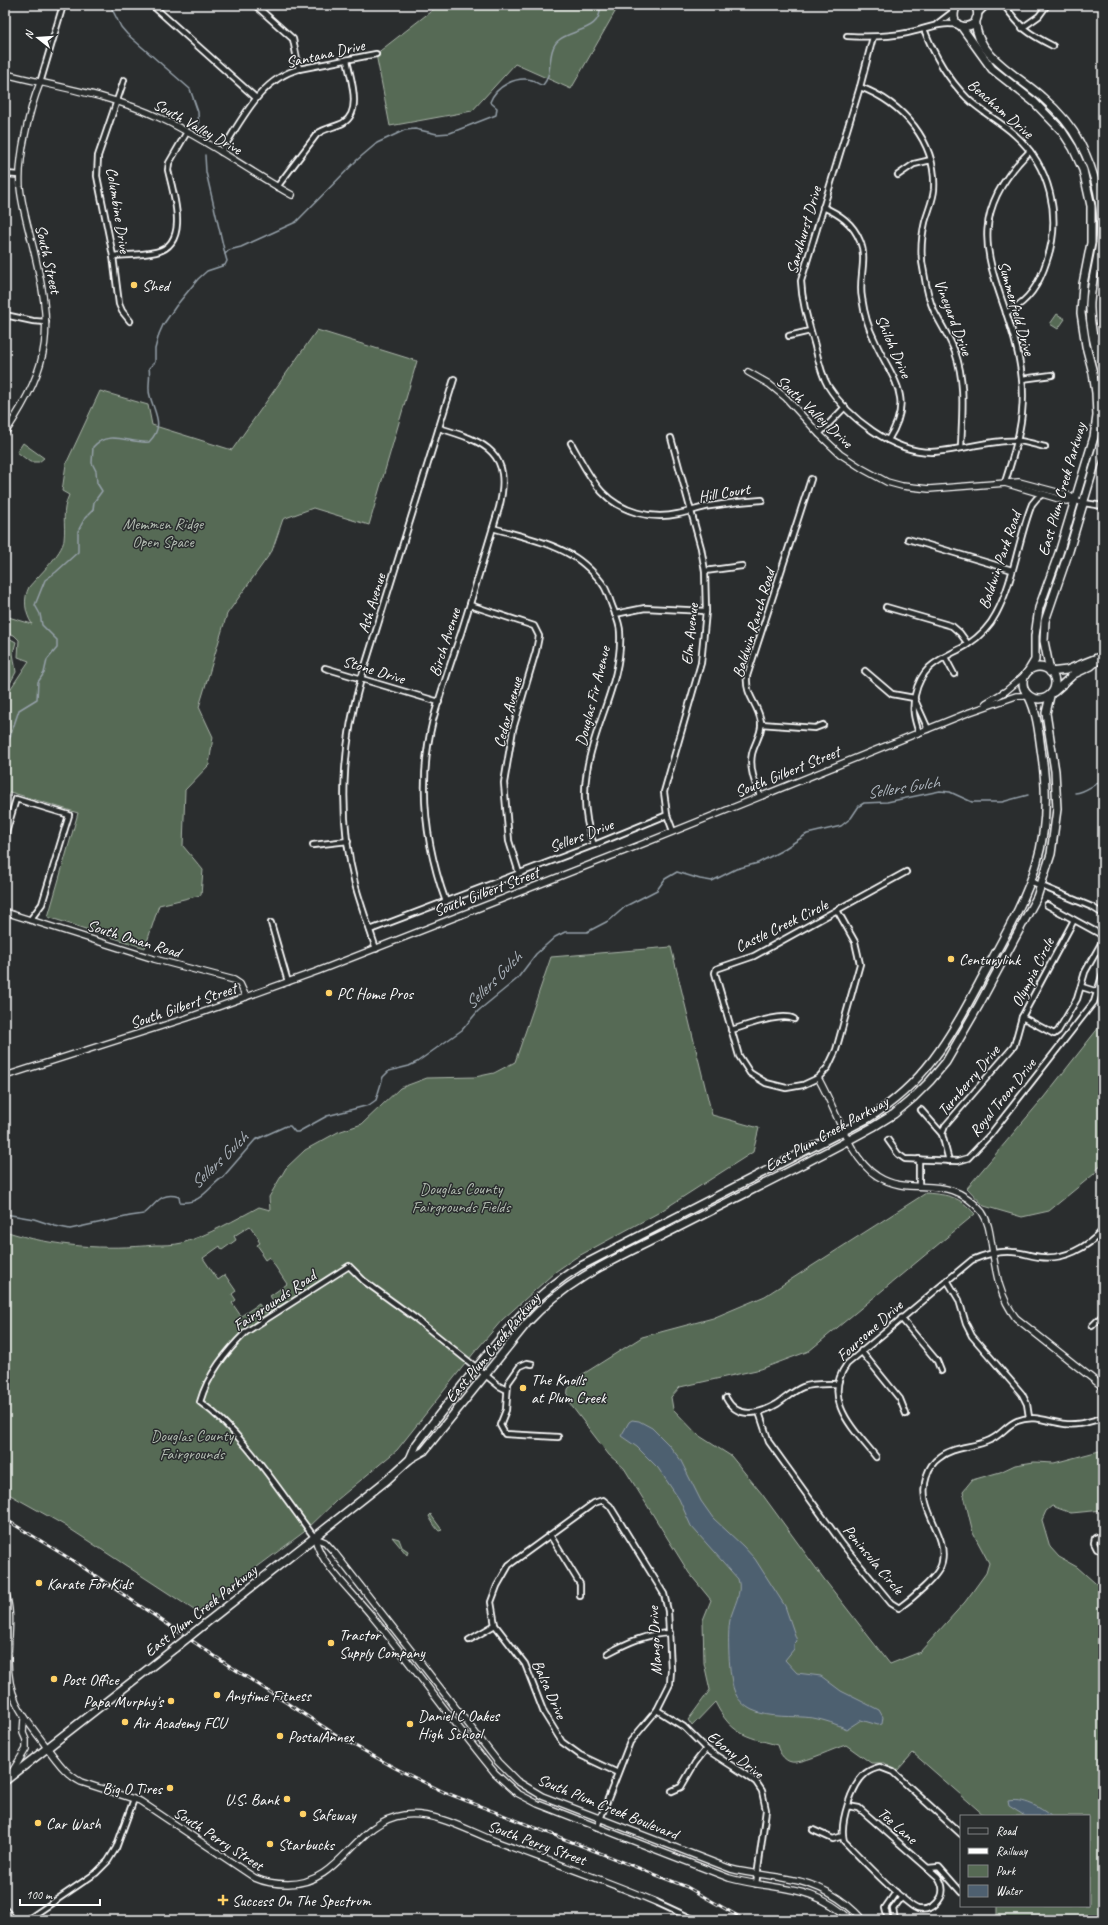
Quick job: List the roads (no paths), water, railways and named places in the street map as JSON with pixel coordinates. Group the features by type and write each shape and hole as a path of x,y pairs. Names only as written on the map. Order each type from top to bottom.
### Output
{"main road":[{"path":"975,5 975,25 978,37 992,55 1008,70 1051,105 1076,135 1094,177 1102,217 1100,241 1091,295 1090,319 1092,334 1103,377"},
{"path":"956,7 954,18 960,26 970,26 976,17"},
{"name":"East Plum Creek Parkway","path":"960,26 992,68 1039,106 1062,131 1073,148 1083,170 1090,193 1092,218 1091,243 1082,300 1084,334 1094,373 1097,416 1094,437 1059,553 1039,608 1035,636 1035,660 1027,672"},
{"path":"1084,334 1092,345 1095,346"},
{"name":"East Plum Creek Parkway","path":"1050,671 1045,649 1045,621 1084,503 1103,437"},
{"path":"1052,599 1050,592 1060,564 1059,553"},
{"path":"1103,656 1091,666 1074,674 1051,695 1039,700 1029,696 1023,685 1027,672 1040,667 1050,671 1067,670 1103,656"},
{"path":"1050,671 1056,683 1051,695"},
{"name":"East Plum Creek Parkway","path":"7,1780 315,1538 387,1480 410,1459 424,1451 540,1310 551,1299 573,1282 607,1263 884,1121 904,1106 930,1081 946,1062 1031,910 1041,886 1052,847 1057,809 1055,771 1046,713 1051,695"},
{"name":"East Plum Creek Parkway","path":"410,1459 416,1445 476,1368 528,1306 568,1274 868,1119 898,1098 937,1056 974,993 1022,905 1032,882 1041,852 1046,809 1044,772 1034,708 1029,696"},
{"path":"5,1911 12,1920"}],"street":[{"path":"40,83 63,5"},
{"path":"152,5 256,98"},
{"path":"255,5 293,39 299,69"},
{"path":"976,17 987,5"},
{"path":"1004,5 1022,28 1029,34 1053,46"},
{"path":"1022,28 1039,16 1047,5"},
{"path":"934,26 948,17 956,7"},
{"path":"848,36 873,37 905,34 947,24 960,26"},
{"name":"Beacham Drive","path":"924,29 932,49 953,83 977,108 1015,135 1030,151 1048,182 1053,204 1053,234 1051,250 1044,270 1033,292 1020,306 1006,313"},
{"name":"Sandhurst Drive","path":"873,37 860,87 801,281 803,305 822,373 836,397 845,407 871,430 900,446 932,452 1018,441 1045,447"},
{"name":"Santana Drive","path":"222,152 256,98 277,78 288,72 299,69 376,54"},
{"path":"278,187 317,134 324,129 344,122 351,117 354,108 354,99 347,60"},
{"name":"South Valley Drive","path":"5,74 116,101 159,117 222,152 278,187 292,194"},
{"name":"Columbine Drive","path":"124,80 98,156 98,176 113,256 118,304 130,321"},
{"name":"South Street","path":"5,434 28,398 35,382 43,355 46,322 44,290 22,201 20,175 22,150 40,83"},
{"name":"Vineyard Drive","path":"860,87 877,94 899,110 922,139 931,160 934,171 934,191 925,222 922,255 924,273 933,310 954,350 961,373 964,396 961,448"},
{"path":"113,256 158,252 166,247 173,239 177,230 178,218 168,170 169,164 187,132"},
{"name":"Summerfield Drive","path":"1005,482 1018,441 1023,416 1022,379 1016,344 988,260 987,227 990,211 999,190 1011,169 1030,151"},
{"path":"898,175 914,164 931,160"},
{"path":"5,174 20,175"},
{"name":"Shiloh Drive","path":"823,207 845,219 855,230 861,242 863,256 861,296 865,313 874,339 898,385 901,400 899,416 888,440"},
{"path":"1092,218 1102,217"},
{"path":"5,315 33,321 46,322"},
{"path":"789,336 810,330"},
{"path":"1092,334 1103,340"},
{"path":"1095,346 1103,344"},
{"name":"South Valley Drive","path":"748,372 769,384 786,398 818,434 840,454 881,479 902,486 934,489 1005,482 1024,482 1068,495 1075,500 1084,503"},
{"path":"1022,379 1052,375"},
{"name":"Ash Avenue","path":"376,949 355,883 348,841 344,806 347,746 351,719 361,679 454,379"},
{"path":"818,434 845,407"},
{"name":"Birch Avenue","path":"439,428 473,439 482,444 497,460 504,482 493,528 439,702 429,746 425,814 428,841 435,873 446,902"},
{"name":"Elm Avenue","path":"672,438 705,571 706,611 701,663 664,792 667,815 673,831"},
{"name":"Hill Court","path":"571,443 593,481 602,492 614,502 628,509 653,516 677,515 734,502 762,500"},
{"name":"Baldwin Ranch Road","path":"761,724 758,710 749,695 746,686 747,676 811,479"},
{"name":"South Valley Drive","path":"1005,482 1066,501 1075,500"},
{"name":"Baldwin Park Road","path":"919,733 913,714 914,698 917,686 926,670 968,644 982,633 993,620 1002,602 1029,511 1034,500 1043,494"},
{"path":"1084,503 1103,506"},
{"name":"Douglas Fir Avenue","path":"493,528 550,545 571,555 604,586 615,614 620,631 617,665 596,731 585,786 588,830 594,845"},
{"path":"908,539 1012,570"},
{"path":"705,571 742,566"},
{"name":"Cedar Avenue","path":"470,605 534,626 539,636 526,690 513,729 504,784 510,841 519,873"},
{"path":"886,607 952,626 960,633 968,644"},
{"path":"615,614 645,608 706,611"},
{"path":"945,657 954,674"},
{"name":"Stone Drive","path":"325,668 439,702"},
{"path":"865,671 892,694 914,698 928,729"},
{"name":"South Gilbert Street","path":"970,712 1002,694 1027,672"},
{"name":"South Gilbert Street","path":"5,1076 288,982 376,949 970,712 1016,696 1029,696"},
{"path":"760,796 751,765 752,754 761,724 815,728 823,725"},
{"path":"5,836 16,799 69,815 42,904 30,920"},
{"name":"Sellers Drive","path":"370,930 594,845 667,815"},
{"path":"313,845 348,841"},
{"path":"837,910 906,872"},
{"path":"1032,882 1092,907 1103,914"},
{"name":"Olympia Circle","path":"1047,905 1100,934 1103,940 1085,972 1082,987 1077,998 1058,1031 1054,1034 1022,1017 1074,920"},
{"name":"Castle Creek Circle","path":"837,910 855,942 860,964 836,1050 828,1067 818,1078 802,1085 786,1088 766,1083 756,1078 741,1061 715,972 716,968 754,956 837,910"},
{"name":"South Oman Road","path":"5,912 154,958 234,980 240,984 246,997"},
{"path":"271,923 288,982"},
{"name":"Royal Troon Drive","path":"888,1140 898,1154 905,1159 958,1161 968,1158 990,1135 1094,1002 1103,973"},
{"path":"1082,987 1098,992"},
{"path":"731,1030 778,1017 786,1016 794,1020"},
{"name":"Turnberry Drive","path":"949,1161 942,1134 945,1126 1014,1046 1022,1017"},
{"path":"818,1078 859,1158 876,1176 891,1184 941,1187 956,1192 970,1200 983,1214 989,1227 1001,1292 1005,1302 1016,1318 1103,1387"},
{"path":"921,1110 942,1134"},
{"path":"919,1160 919,1186"},
{"name":"Foursome Drive","path":"876,1457 845,1417 839,1405 837,1384 840,1374 847,1364 972,1260 993,1254 1013,1252 1042,1257 1062,1256 1087,1245 1103,1230"},
{"name":"Fairgrounds Road","path":"315,1538 242,1441 219,1417 200,1402 204,1389 211,1375 235,1343 246,1332 349,1266 364,1282 415,1318 476,1368 499,1386 507,1390"},
{"path":"947,1280 959,1300 966,1324 972,1336 1022,1394 1028,1404 1029,1417 1065,1424 1081,1424 1103,1418"},
{"path":"1092,1326 1103,1315"},
{"path":"901,1318 937,1360 941,1371"},
{"path":"861,1351 900,1399 906,1414"},
{"path":"532,1364 527,1363 520,1366 508,1383 506,1410 500,1425 505,1434 558,1437"},
{"path":"726,1398 731,1408 741,1413 758,1412 776,1404 803,1387 818,1384 837,1384"},
{"name":"Peninsula Circle","path":"758,1412 769,1442 838,1539 891,1603 898,1608 932,1579 942,1563 941,1542 924,1501 925,1482 930,1468 939,1458 952,1451 991,1440 1008,1426 1029,1417"},
{"name":"Balsa Drive","path":"603,1500 594,1503 508,1565 497,1586 491,1602 495,1625 525,1664 544,1713 562,1742 580,1756 618,1772"},
{"name":"Mango Drive","path":"597,1827 634,1735 657,1710 670,1684 671,1670 668,1611 664,1594 610,1506 603,1500"},
{"path":"550,1535 580,1584 580,1596"},
{"path":"1103,1535 1095,1538 1094,1543 1097,1549 1103,1550"},
{"name":"South Plum Creek Boulevard","path":"315,1538 325,1542 334,1552 506,1772 522,1785 542,1796 725,1867 757,1875 789,1878 814,1885 841,1900 863,1920"},
{"name":"South Plum Creek Boulevard","path":"315,1538 317,1548 323,1559 372,1616 495,1774 511,1788 531,1801 722,1876 756,1884 791,1888 811,1894 836,1907 850,1920"},
{"name":"South Perry Street","path":"5,1591 10,1619 8,1660 9,1676 14,1698 24,1719 66,1772 76,1780 134,1799 255,1878 268,1883 291,1884 317,1878 333,1868 363,1835 372,1828 392,1818 414,1815 443,1821 604,1880 695,1920"},
{"path":"469,1640 495,1625"},
{"path":"608,1653 636,1639 650,1635 670,1633"},
{"name":"Ebony Drive","path":"657,1710 684,1728 706,1749 756,1782 762,1791 766,1810 756,1884"},
{"path":"7,1780 26,1749 26,1740 23,1732 24,1719"},
{"path":"672,1791 681,1787 695,1763 706,1749"},
{"path":"895,1920 893,1909 902,1897 844,1841 842,1836 843,1824 848,1806 857,1783 867,1772 880,1767 893,1772 960,1833"},
{"path":"27,1920 96,1872 108,1861 116,1848 134,1799"},
{"name":"Tee Lane","path":"848,1806 859,1808 938,1877 942,1884 942,1895 937,1903 930,1908 919,1909 912,1906 902,1897"},
{"path":"813,1830 833,1839 842,1836"},
{"path":"928,1868 939,1867 960,1891"},
{"path":"888,1920 886,1908 896,1892"}],"water":[{"path":"632,1420 639,1421 652,1428 668,1444 680,1459 701,1501 713,1518 755,1559 785,1606 797,1641 794,1644 794,1649 785,1660 797,1673 821,1676 841,1691 879,1710 883,1717 882,1724 878,1725 861,1720 847,1729 830,1722 813,1718 774,1716 759,1713 749,1708 739,1699 732,1684 729,1645 729,1626 737,1600 739,1589 738,1579 691,1526 679,1499 658,1468 637,1447 621,1436 629,1422"},
{"path":"1014,1800 1025,1802 1041,1809 1050,1815 1023,1815 1009,1806 1008,1801"}],"waterway":[{"path":"110,5 121,27 127,34 190,89 198,112 199,130"},
{"path":"5,746 9,740 19,710 37,699 38,682 44,673 47,660 57,648 57,640 42,625 40,614 35,605 45,580 78,552 78,531 85,518 93,510 94,502 102,491 97,483 96,471 92,463 93,447 105,439 112,438 149,442 157,431 158,425 156,414 149,393 149,368 155,362 155,349 159,334 163,325 176,306 198,279 207,271 225,265 227,261 225,254 229,250 241,247 296,222 357,160 377,143 405,130 415,129 437,134 450,133 496,115 497,108 490,102 497,91 507,84 513,81 526,79 543,85 548,74 551,55 555,44 565,36 592,25 600,14 600,5"},
{"path":"205,155 206,172 225,254"},
{"name":"Sellers Gulch","path":"1075,793 1083,791 1103,781"},
{"name":"Sellers Gulch","path":"5,1214 34,1219 70,1229 144,1214 159,1200 167,1196 179,1197 180,1202 194,1201 223,1177 255,1140 286,1126 290,1126 295,1132 298,1132 327,1116 369,1105 376,1100 383,1077 389,1071 409,1066 417,1062 462,1030 478,1011 517,979 536,954 555,937 565,932 587,932 610,920 626,906 657,890 665,879 677,872 712,881 736,869 758,863 781,851 807,834 841,826 851,818 859,806 864,803 887,802 940,791 950,792 972,802 1002,802 1028,795"}],"railway":[{"path":"5,1519 72,1560 225,1663 341,1738 395,1768 444,1792 687,1887 745,1920"}],"place":[{"name":"Shed","path":"134,285"},
{"name":"Centurylink","path":"951,959"},
{"name":"PC Home Pros","path":"329,993"},
{"name":"The Knolls at Plum Creek","path":"523,1388"},
{"name":"Karate For Kids","path":"39,1583"},
{"name":"Tractor Supply Company","path":"331,1643"},
{"name":"Post Office","path":"54,1679"},
{"name":"Anytime Fitness","path":"217,1695"},
{"name":"Papa Murphy's","path":"171,1701"},
{"name":"Air Academy FCU","path":"125,1722"},
{"name":"Daniel C Oakes High School","path":"410,1724"},
{"name":"PostalAnnex","path":"280,1736"},
{"name":"Big O Tires","path":"170,1788"},
{"name":"U.S. Bank","path":"287,1799"},
{"name":"Safeway","path":"303,1814"},
{"name":"Car Wash","path":"38,1823"},
{"name":"Starbucks","path":"270,1844"},
{"name":"Success On The Spectrum","path":"223,1900"}],"park label":[{"name":"Memmen Ridge Open Space","path":"163,532"},
{"name":"Douglas County Fairgrounds Fields","path":"461,1197"},
{"name":"Douglas County Fairgrounds","path":"192,1444"}]}
